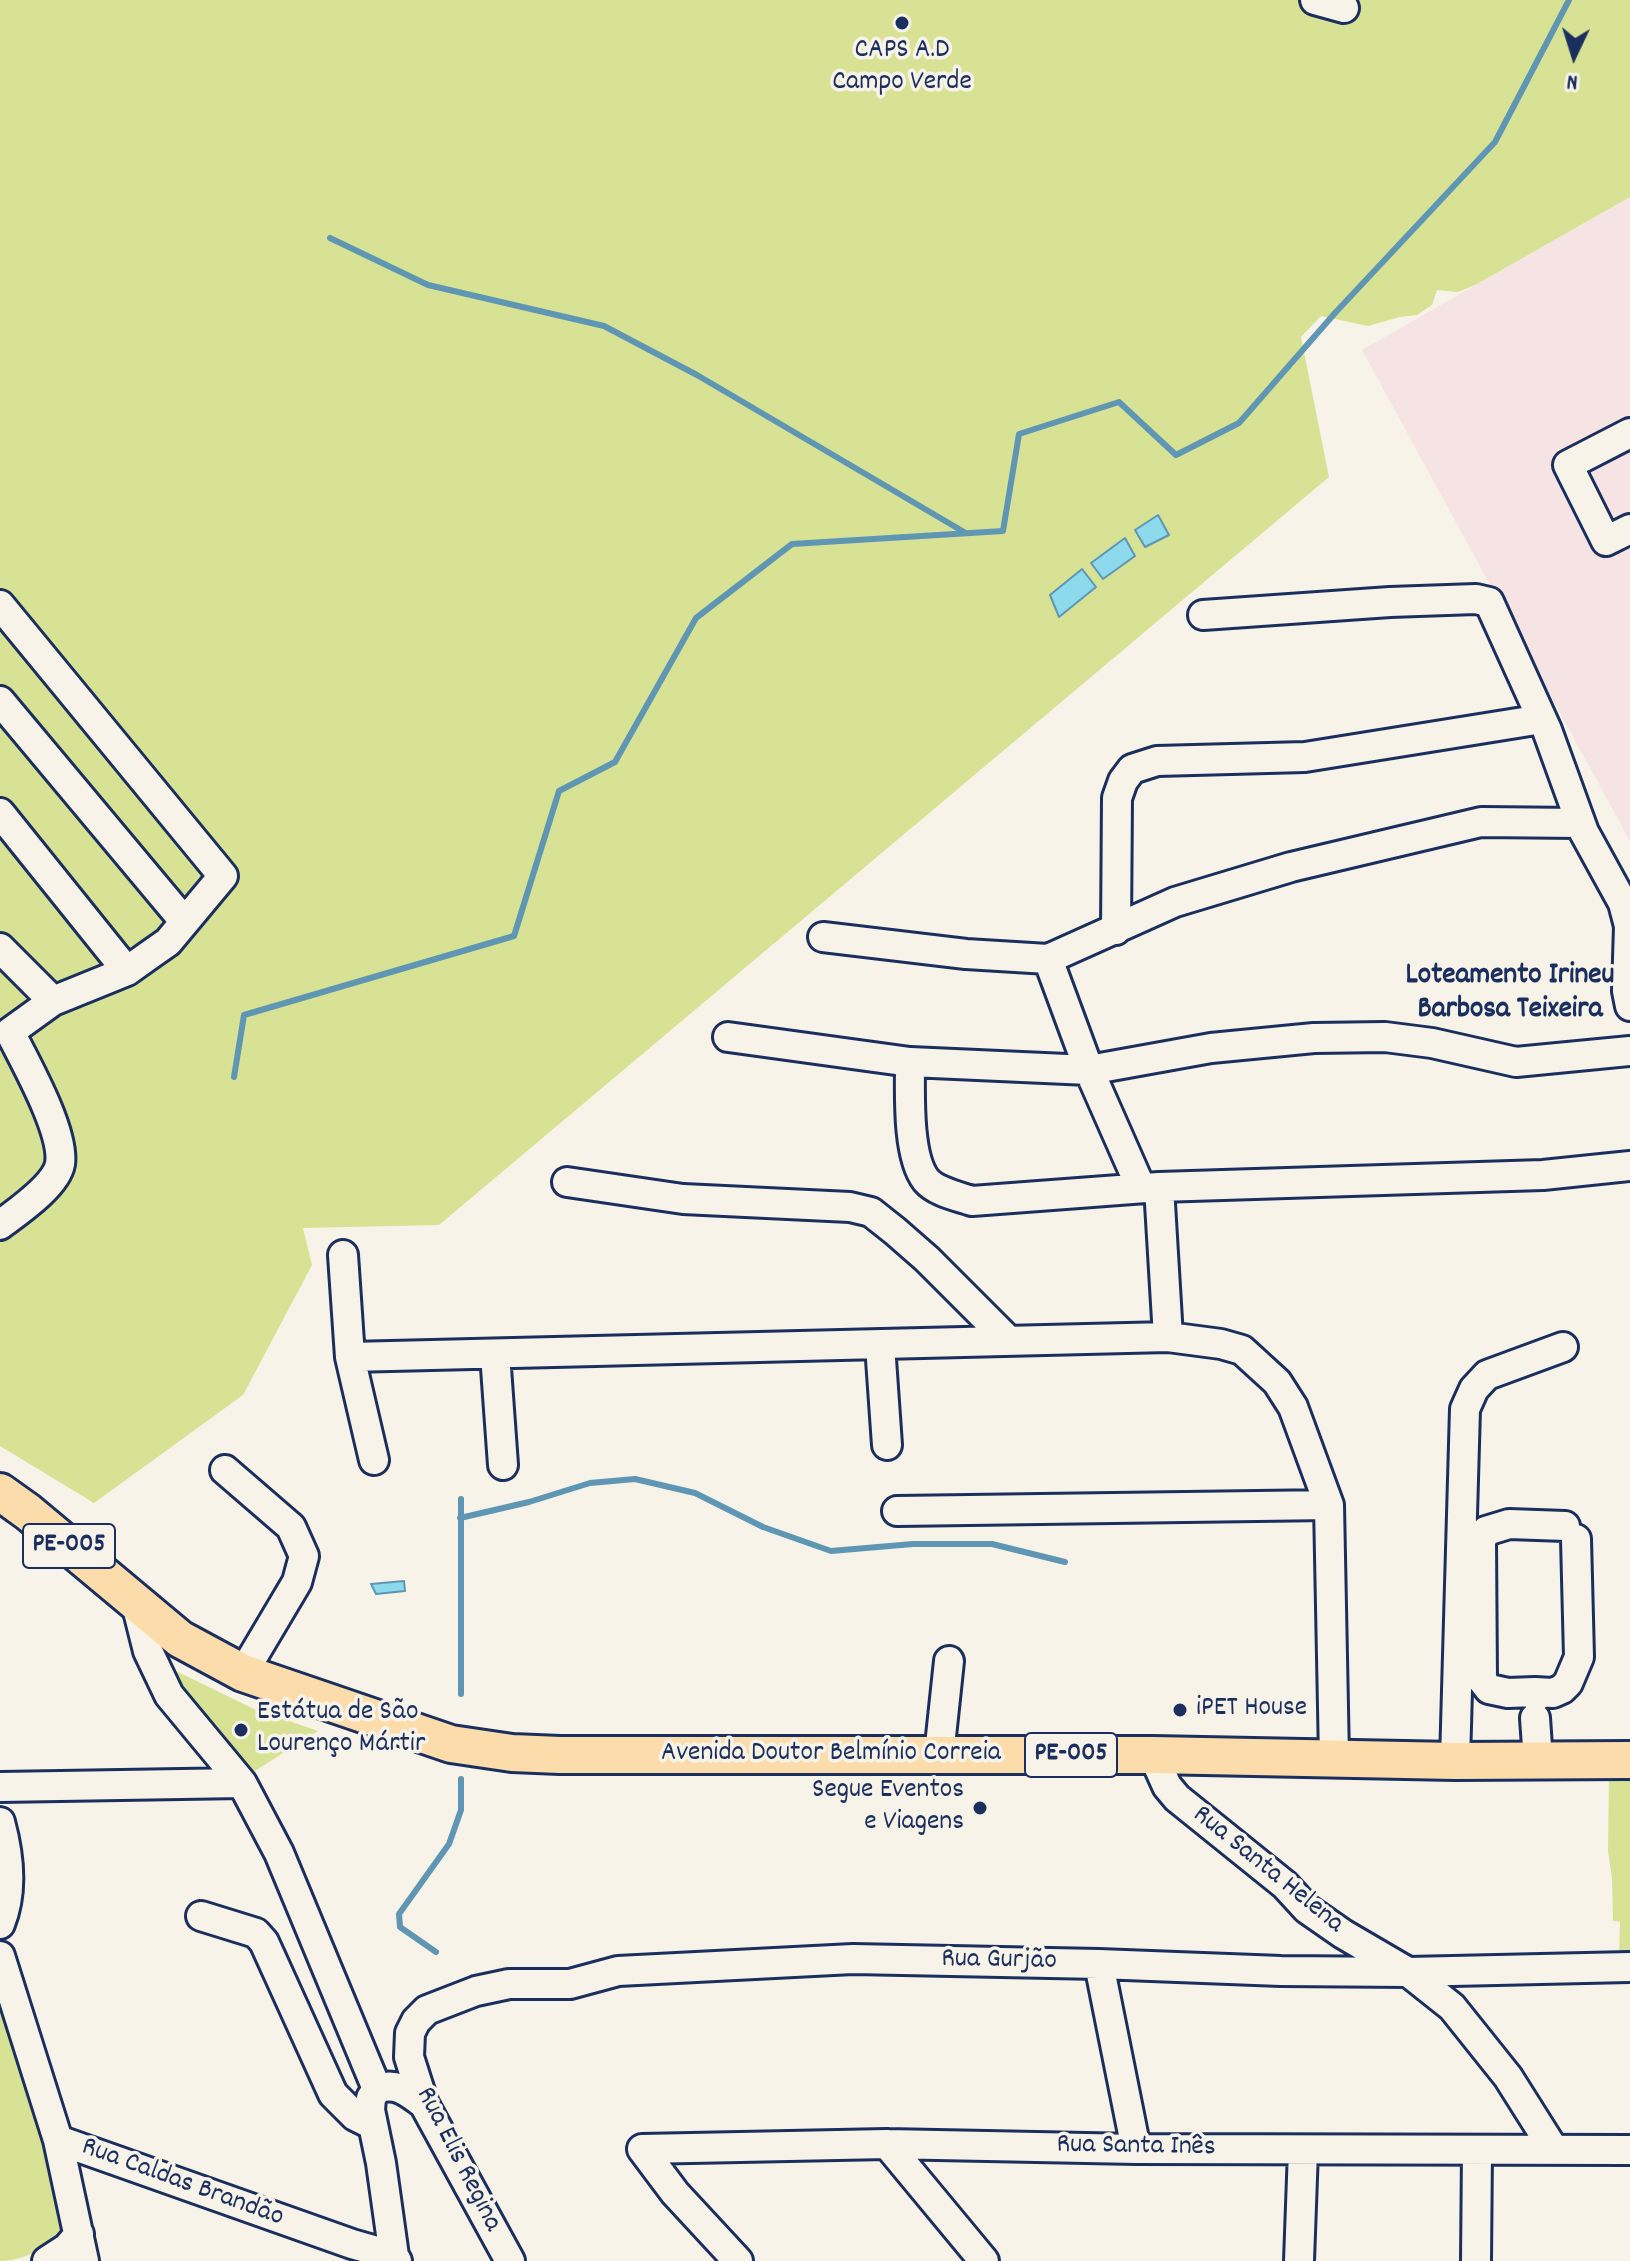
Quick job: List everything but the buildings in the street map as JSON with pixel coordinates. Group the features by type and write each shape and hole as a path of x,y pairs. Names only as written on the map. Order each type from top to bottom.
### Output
{"main road":[{"name":"PE-005","path":"0,1492 180,1639 243,1673"},
{"name":"Avenida Doutor Belmínio Correia","path":"243,1673 426,1737 471,1748 512,1753 1630,1760"}],"street":[{"path":"1315,0 1344,8"},
{"path":"1630,433 1568,465 1606,541 1630,529"},
{"path":"1203,615 1390,602 1476,599 1489,602 1542,719 1580,823 1623,903 1629,926 1627,991 1630,1006"},
{"path":"0,605 223,876 168,942 127,971 53,1001 5,1036 44,1100 58,1144 60,1165 53,1180 0,1225"},
{"path":"0,701 184,921"},
{"path":"1116,930 1117,798 1123,781 1132,769 1157,761 1305,757 1542,719"},
{"path":"0,813 127,971"},
{"path":"823,937 966,954 1048,959 1175,902 1291,867 1481,822 1580,823"},
{"path":"0,948 53,1001"},
{"path":"1048,959 1089,1070 1150,1188 1168,1337"},
{"path":"728,1037 910,1062 1089,1070 1211,1048 1314,1038 1409,1039 1516,1062 1630,1051"},
{"path":"910,1062 915,1156 927,1181 947,1193 972,1201 1150,1188 1543,1175 1630,1166"},
{"path":"567,1182 683,1199 850,1207 871,1212 927,1259 1009,1341"},
{"path":"343,1255 350,1357 374,1460"},
{"path":"350,1357 1168,1337 1242,1350 1277,1382 1293,1407 1329,1505 1334,1758"},
{"path":"880,1345 887,1445"},
{"path":"1455,1761 1465,1409 1474,1389 1487,1375 1563,1347"},
{"path":"495,1354 503,1465"},
{"path":"225,1470 291,1527 304,1556 297,1582 243,1673"},
{"path":"897,1511 1329,1505"},
{"path":"1509,1524 1570,1532 1579,1657 1568,1683 1535,1703 1489,1689 1482,1680 1481,1541 1486,1531 1509,1524"},
{"path":"136,1603 148,1651 169,1695 242,1783 279,1853 377,2089"},
{"path":"939,1755 949,1661"},
{"path":"1535,1703 1538,1761"},
{"name":"Rua Santa Helena","path":"1153,1755 1167,1786 1177,1798 1285,1885 1307,1909 1408,1972 1452,2007 1508,2077 1554,2150"},
{"path":"0,1787 242,1783"},
{"path":"0,1822 8,1870 7,1895 0,1924"},
{"path":"201,1916 256,1933 264,1942 333,2094 355,2116 371,2124"},
{"name":"Rua Caldas Brandão","path":"0,1956 58,2140 395,2259"},
{"name":"Rua Gurjão","path":"409,2057 410,2033 427,2010 476,1991 509,1984 570,1984 618,1971 853,1959 1281,1971 1408,1972 1630,1967"},
{"path":"1099,1964 1136,2149"},
{"name":"Rua Elis Regina","path":"409,2057 424,2104 510,2261"},
{"path":"395,2259 369,2104 377,2089 384,2086 404,2089 424,2104"},
{"path":"47,2261 67,2248 81,2247 58,2140"},
{"path":"887,2144 984,2261"},
{"name":"Rua Santa Inês","path":"738,2261 675,2193 642,2149 887,2144 1136,2149 1630,2150"},
{"path":"1299,2261 1303,2150"},
{"path":"1476,2261 1477,2151"}],"shaded area":[{"path":"1630,197 1630,841 1362,350"}],"green space":[{"path":"0,0 1630,0 1630,197 1477,284 1458,292 1437,290 1432,305 1417,315 1368,326 1321,316 1301,337 1329,477 439,1225 303,1228 312,1265 243,1395 94,1503 0,1446"},
{"path":"176,1671 254,1709 318,1731 242,1779 181,1695"},
{"path":"1609,1776 1630,1776 1630,1960 1619,1960 1620,1922 1613,1921 1608,1851"},
{"path":"0,1989 51,2153 69,2233 27,2256 0,2261"}],"water":[{"path":"1158,515 1169,535 1145,547 1135,530"},
{"path":"1125,538 1135,556 1103,579 1091,563"},
{"path":"1082,569 1096,587 1059,617 1050,595"},
{"path":"404,1581 405,1591 376,1594 371,1584"}],"waterway":[{"path":"234,1077 244,1015 514,936 559,791 615,762 696,618 792,544 1003,531 1019,434 1119,402 1176,455 1239,423 1335,313 1495,142 1569,0"},
{"path":"330,238 428,285 604,326 697,375 964,532"},
{"path":"460,1518 529,1502 590,1483 635,1479 695,1493 763,1527 831,1551 913,1544 992,1544 1065,1562"},
{"path":"461,1499 461,1694"},
{"path":"436,1952 400,1927 399,1914 449,1844 461,1810 461,1779"}],"place":[{"name":"CAPS A.D Campo Verde","path":"902,23"},
{"name":"iPET House","path":"1180,1710"},
{"name":"Estátua de São Lourenço Mártir","path":"241,1730"},
{"name":"Segue Eventos e Viagens","path":"980,1808"}],"district":[{"name":"Loteamento Irineu Barbosa Teixeira","path":"1510,995"}]}
